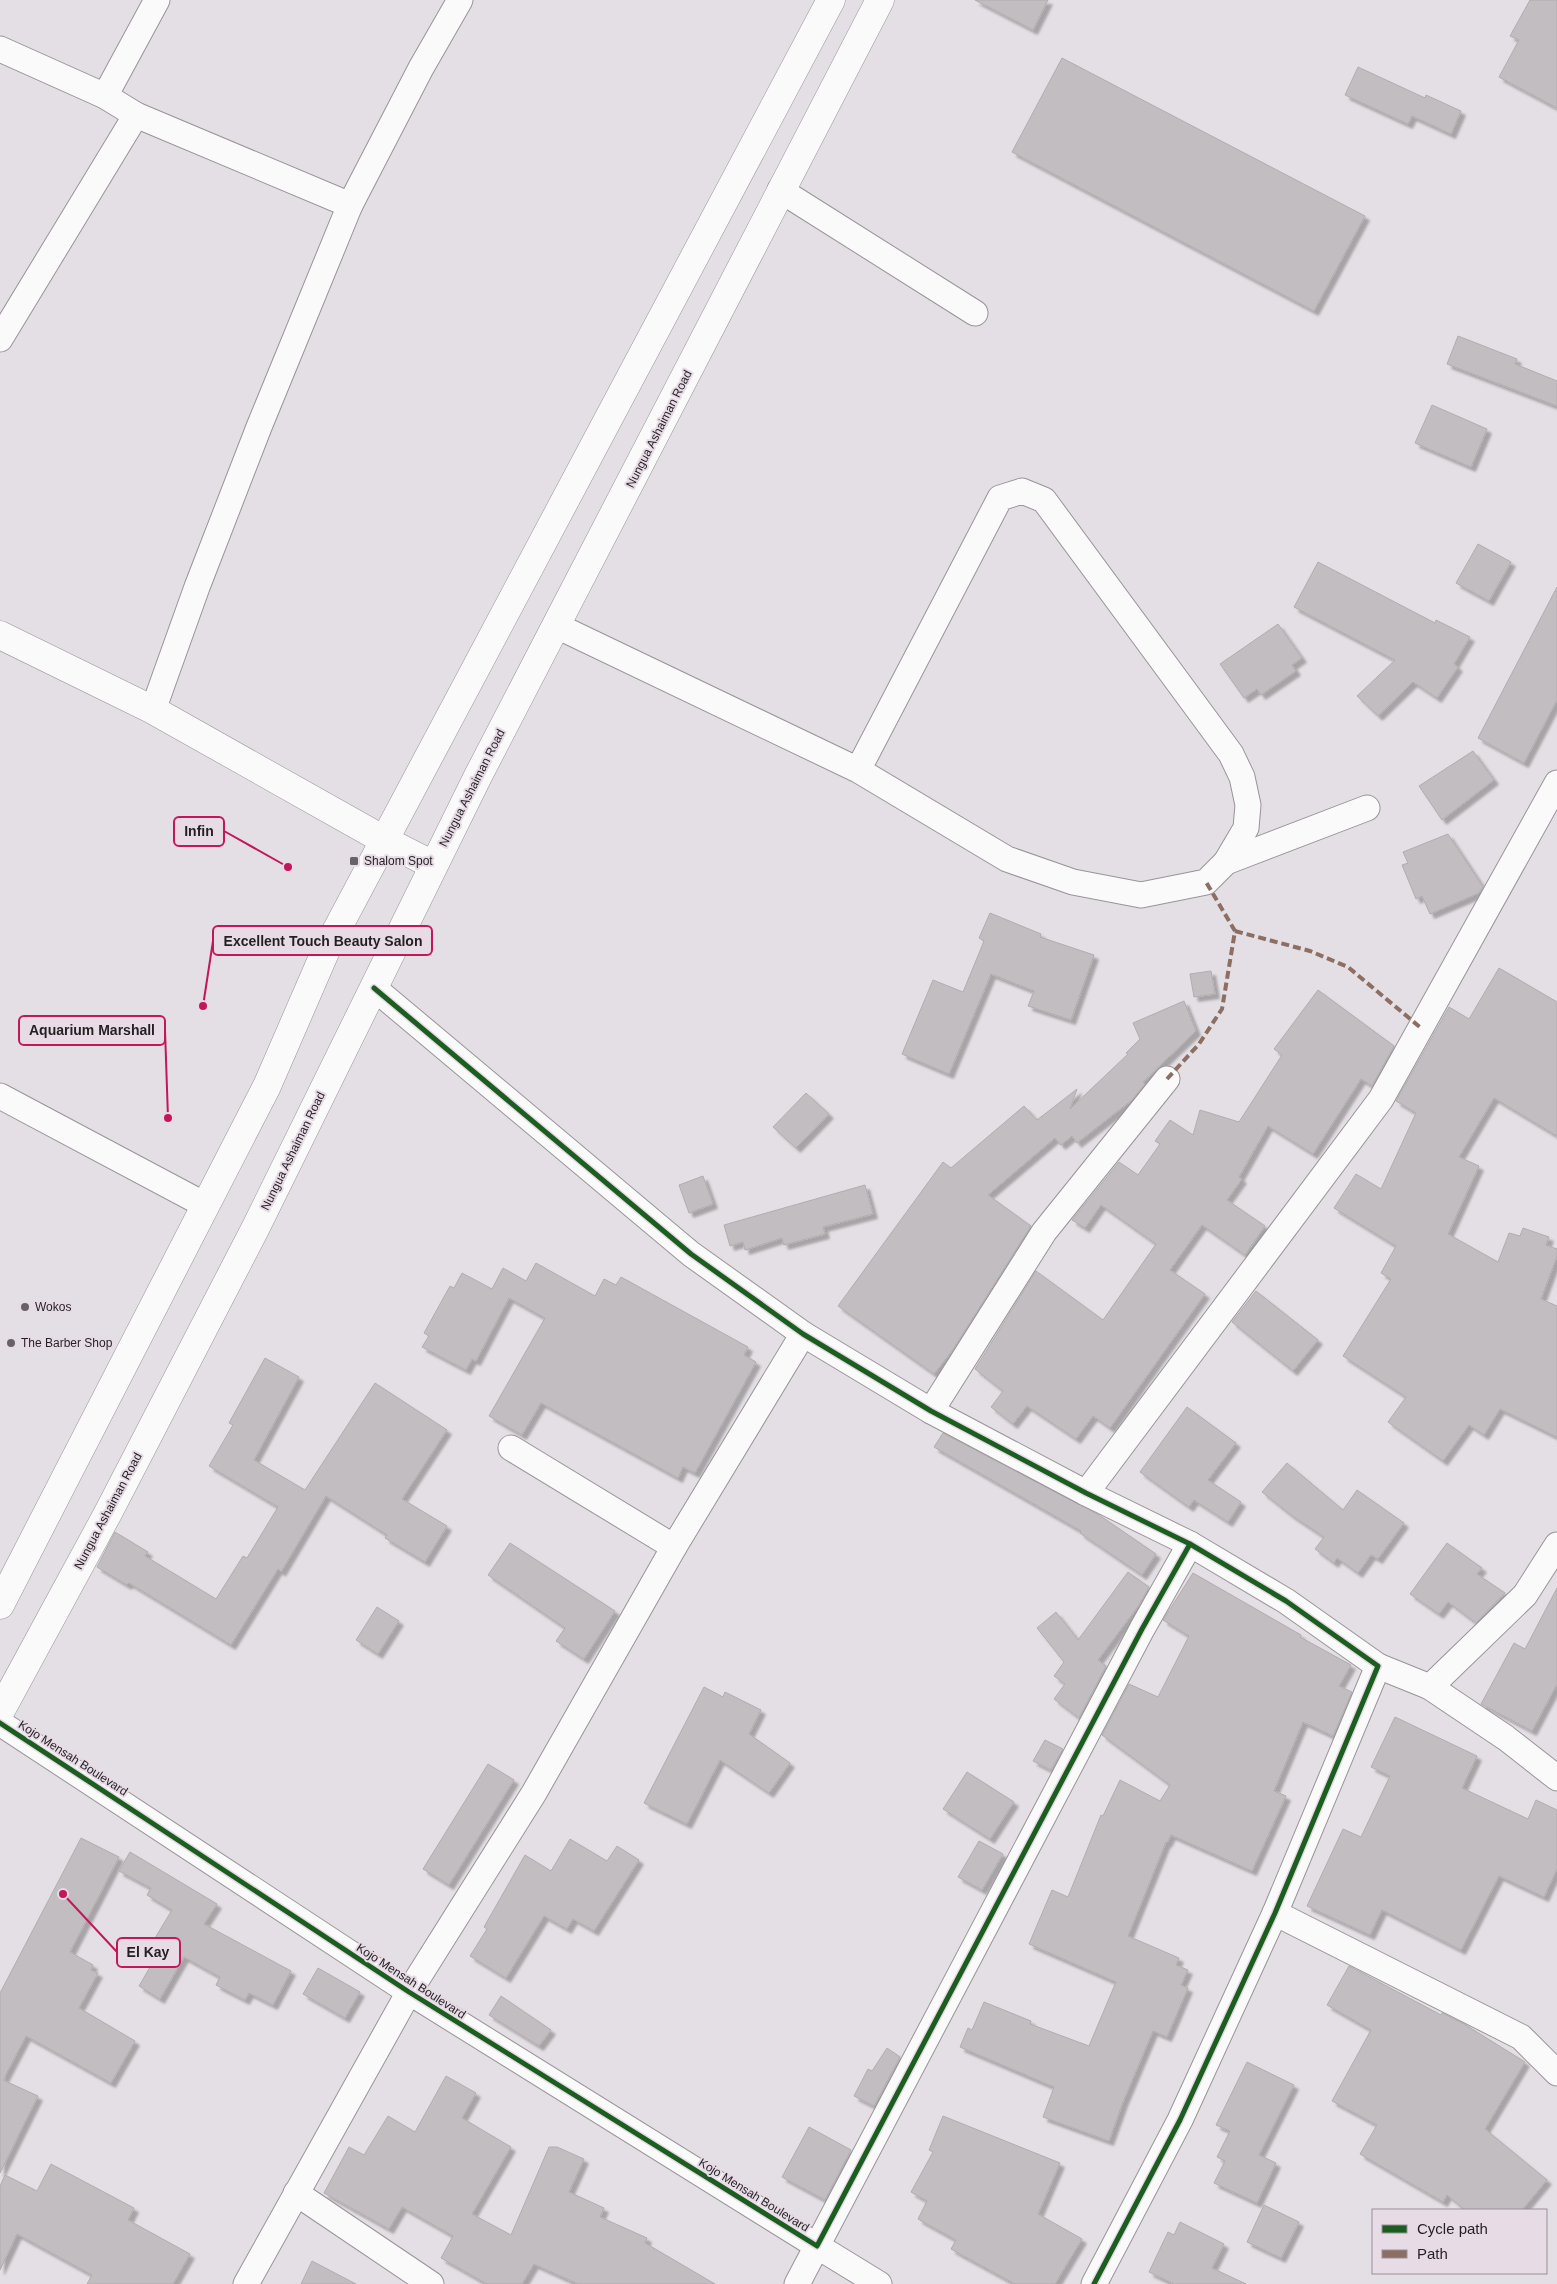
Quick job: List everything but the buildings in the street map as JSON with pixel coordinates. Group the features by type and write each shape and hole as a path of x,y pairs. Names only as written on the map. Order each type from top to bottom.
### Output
{"main road":[{"path":"0,1605 100,1414 267,1086 326,950 831,0"},
{"name":"Nungua Ashaiman Road","path":"0,1712 108,1513 255,1229 433,865 780,190 880,0"},
{"path":"0,635 153,710 384,840 433,865"}],"street":[{"path":"105,96 158,0"},
{"path":"153,710 256,436 350,205 421,68 460,0"},
{"path":"0,49 105,96 136,115 350,205"},
{"path":"0,339 136,115"},
{"path":"780,190 975,313"},
{"path":"557,626 858,770 1006,859 1073,882 1141,895 1206,882 1226,862 1246,828 1248,805 1242,777 1231,754 1044,500 1022,491 1000,498 858,770"},
{"path":"1086,1493 1381,1099 1557,782"},
{"path":"1226,862 1368,808"},
{"path":"374,988 691,1254 803,1334 931,1412 1086,1493 1190,1544 1286,1600 1378,1666 1430,1687 1506,1738 1557,1778"},
{"path":"931,1412 1044,1232 1167,1078"},
{"path":"0,1096 206,1204"},
{"path":"246,2284 409,1992 534,1793 674,1547 803,1334"},
{"path":"511,1448 674,1547"},
{"path":"797,2284 1142,1629 1190,1544"},
{"path":"1430,1687 1525,1595 1557,1545"},
{"path":"1094,2284 1180,2120 1275,1913 1378,1666"},
{"name":"Kojo Mensah Boulevard","path":"0,1723 244,1881 409,1992 878,2284"},
{"path":"1275,1913 1521,2037 1557,2073"},
{"path":"296,2193 431,2284"}],"marked path":[{"path":"1167,1079 1199,1044 1222,1009 1235,931 1206,882"},
{"path":"1235,931 1310,951 1348,967 1421,1028"}],"cycle path":[{"path":"374,988 691,1254 803,1334 931,1411 1086,1493 1190,1544 1286,1601 1378,1666 1275,1913 1180,2120 1094,2284"},
{"path":"0,1723 409,1992 817,2246 1142,1629 1190,1544"}],"place":[{"name":"Shalom Spot","path":"354,861"},
{"name":"Infin","path":"288,867"},
{"name":"Excellent Touch Beauty Salon","path":"203,1006"},
{"name":"Aquarium Marshall","path":"168,1118"},
{"name":"Wokos","path":"25,1307"},
{"name":"The Barber Shop","path":"11,1343"},
{"name":"El Kay","path":"63,1894"}]}
